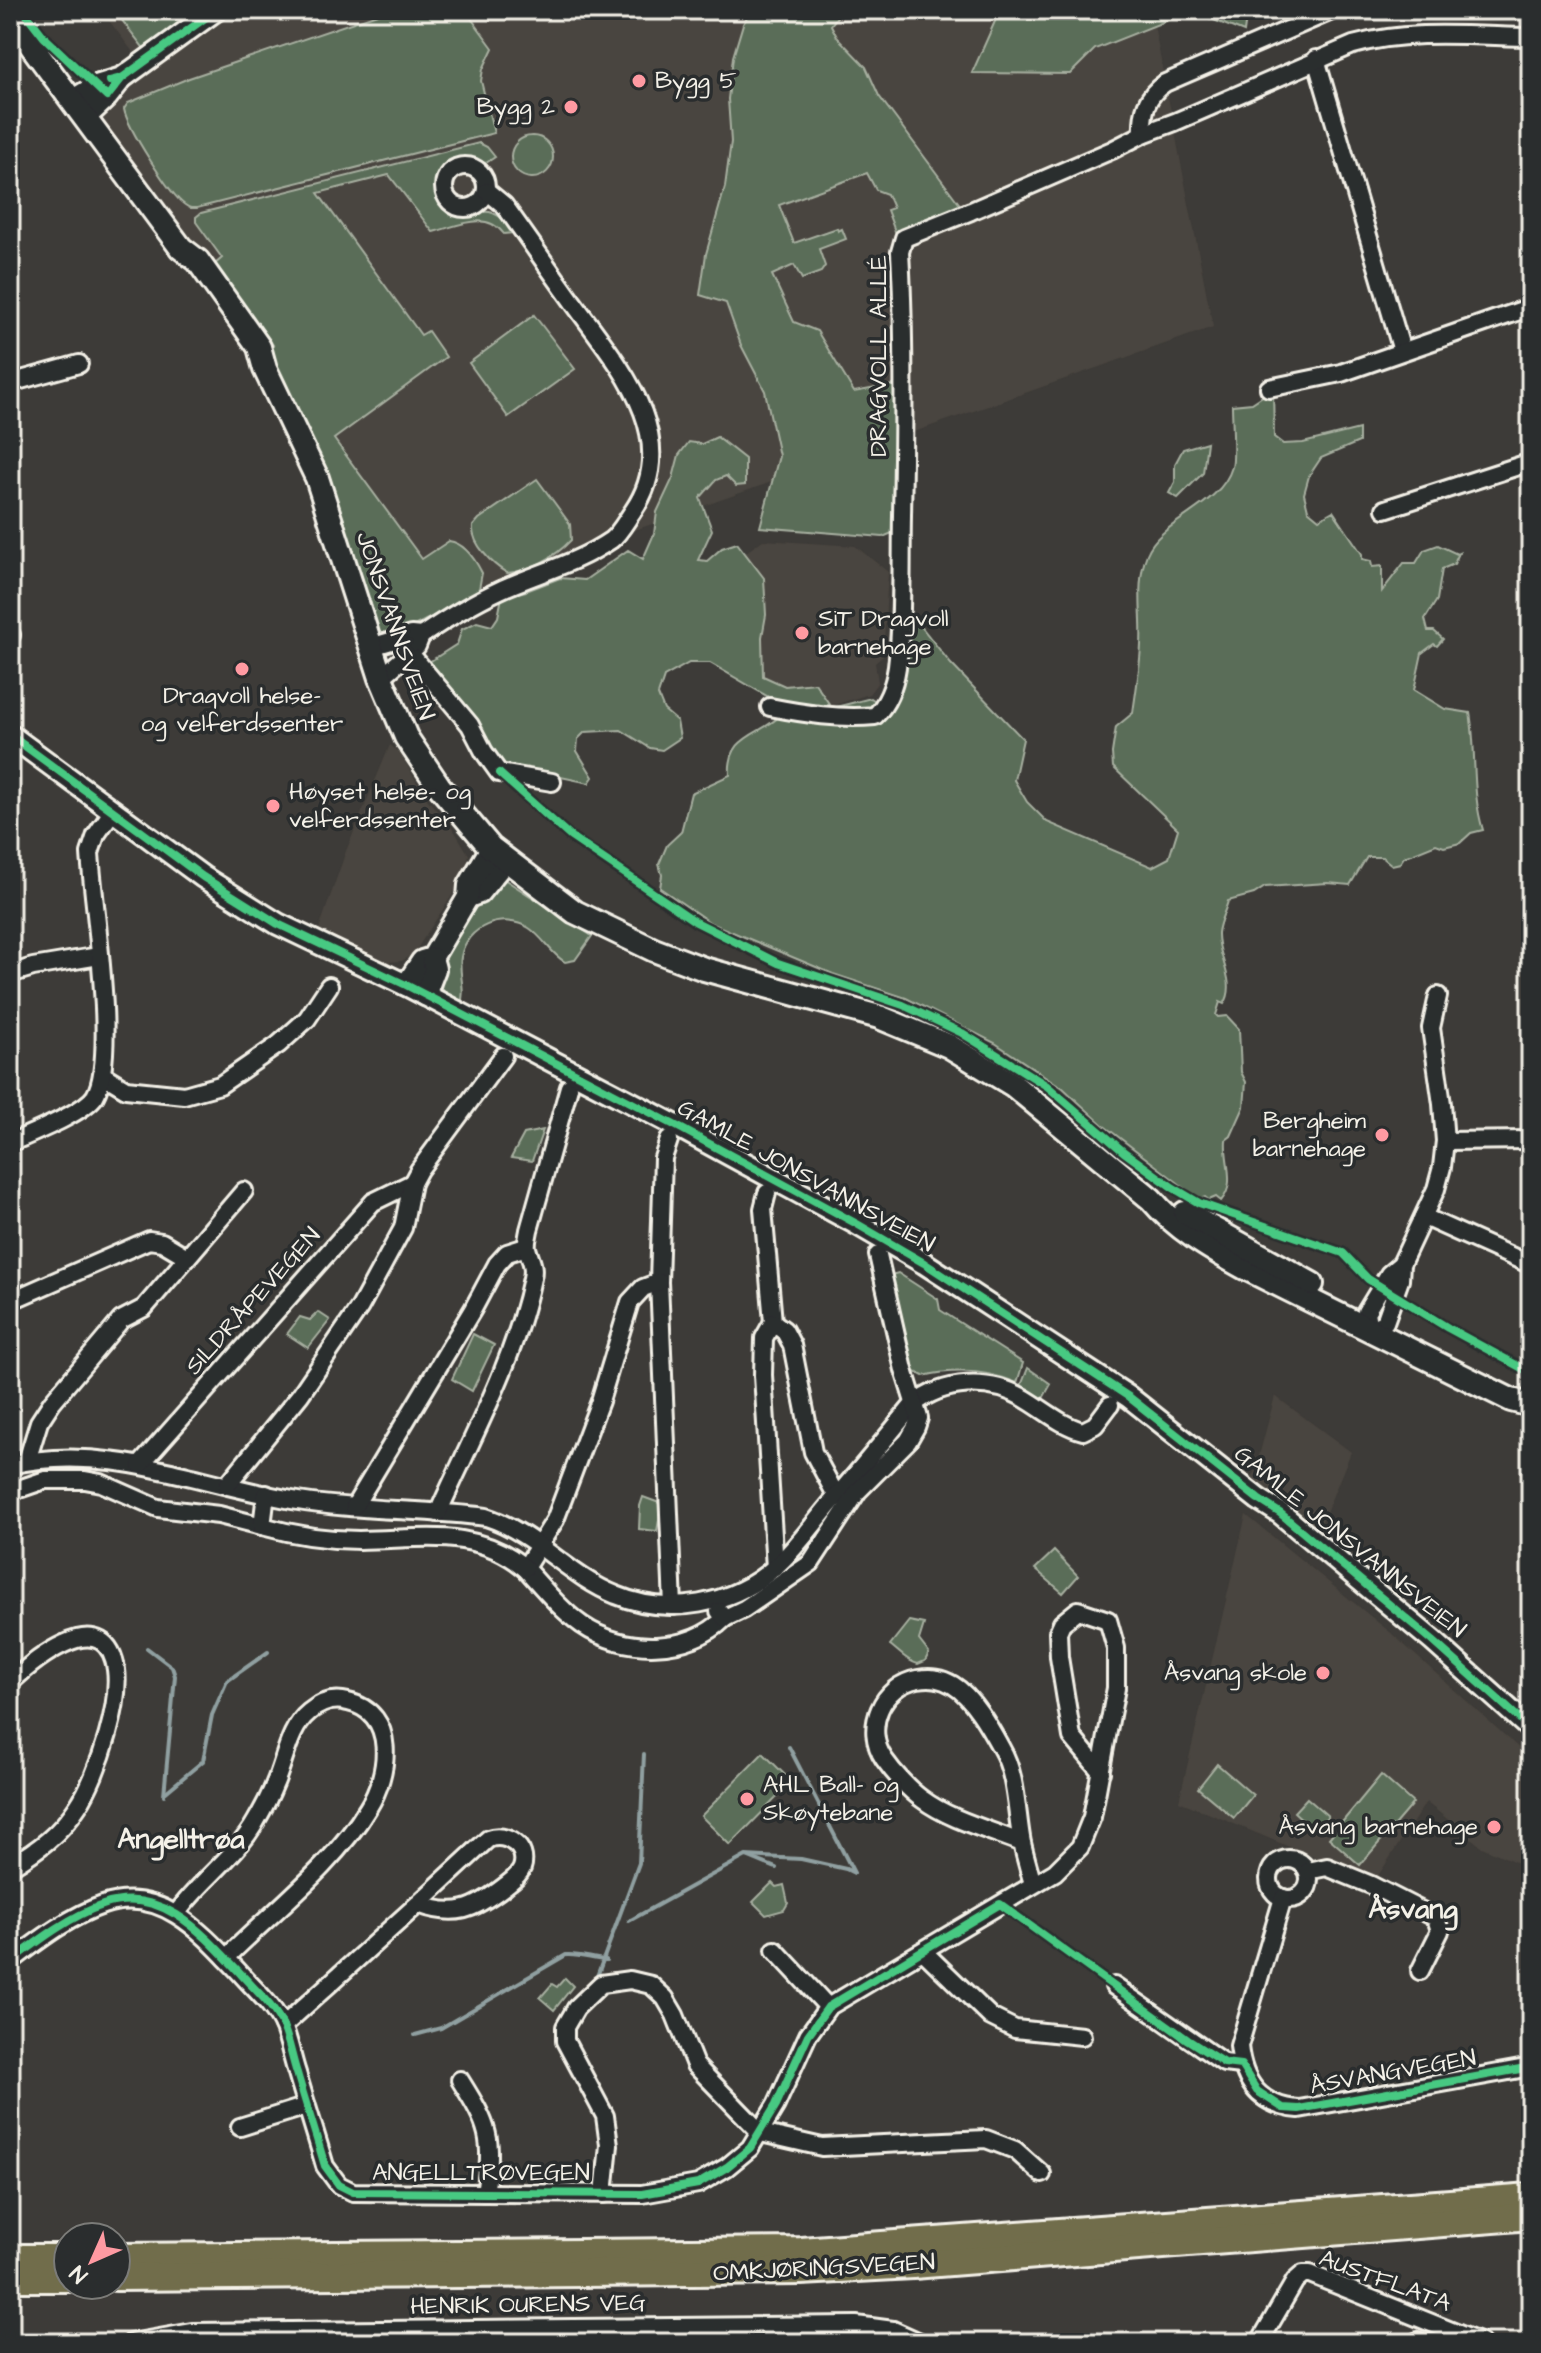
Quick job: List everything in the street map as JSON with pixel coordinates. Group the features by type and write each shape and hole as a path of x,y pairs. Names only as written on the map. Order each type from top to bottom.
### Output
{"highway":[{"name":"OMKJØRINGSVEGEN","path":"132,2257 801,2251 1531,2197"},
{"name":"OMKJØRINGSVEGEN","path":"132,2277 801,2271 913,2265 1531,2216"},
{"path":"10,2258 52,2258"},
{"path":"10,2278 52,2278"}],"main road":[{"name":"JONSVANNSVEIEN","path":"10,17 181,248 188,267 248,352 265,369 317,478 395,715 422,762 448,798 499,854 575,912 654,950 704,969 879,1017 949,1046 1013,1085 1151,1199 1163,1213 1219,1253 1373,1321 1517,1391 1531,1404"}],"street":[{"path":"79,108 96,86 122,78 216,10"},
{"path":"1143,134 1144,110 1153,93 1165,83 1334,10"},
{"name":"DRAGVOLL ALLÉ","path":"770,707 816,716 875,716 890,695 897,669 901,583 905,378 900,252 904,238 1353,45 1389,37 1531,37"},
{"path":"1316,59 1402,351"},
{"path":"381,678 417,646 421,636 458,611 501,589 568,565 615,537 639,502 651,472 651,440 639,399 620,367 504,205 487,191"},
{"path":"1269,388 1341,373 1531,307"},
{"path":"10,383 79,364"},
{"path":"1385,509 1531,462"},
{"path":"371,647 411,635 421,636"},
{"path":"414,658 470,725 499,773 552,782"},
{"name":"GAMLE JONSVANNSVEIEN","path":"10,735 203,877 271,920 406,985 792,1188 990,1305 1129,1397 1280,1513 1531,1729"},
{"path":"10,1143 64,1118 93,1098 103,1075 104,1032 90,853 96,835 112,812"},
{"path":"406,985 422,961 432,958 468,897 479,893 499,854"},
{"path":"10,974 99,956"},
{"path":"425,995 435,969 432,958"},
{"path":"103,1075 126,1089 184,1095 220,1085 278,1045 307,1019 329,986"},
{"path":"1373,1321 1400,1280 1401,1264 1436,1189 1445,1141 1431,1028 1438,996"},
{"name":"SILDRÅPEVEGEN","path":"227,1485 300,1395 360,1307 403,1228 412,1183 503,1056"},
{"path":"438,1513 516,1333 533,1271 526,1247 569,1087"},
{"path":"669,1140 663,1158 659,1282 673,1606"},
{"path":"1445,1141 1531,1140"},
{"name":"SILDRÅPEVEGEN","path":"140,1465 373,1202 412,1183"},
{"path":"27,1461 39,1422 52,1402 121,1320 144,1308 244,1191"},
{"path":"767,1193 763,1209 773,1322 764,1338 765,1409 775,1568"},
{"path":"1424,1217 1531,1265"},
{"path":"10,1301 149,1240 162,1242 187,1257"},
{"path":"354,1507 468,1319 497,1264 507,1253 526,1247"},
{"path":"10,1492 45,1480 85,1480 101,1483 158,1508 231,1518 318,1538 361,1540 438,1536 478,1542 525,1568 567,1613 593,1632 635,1645 671,1645 707,1634 725,1618 744,1609 811,1563 858,1491 908,1441 916,1412 878,1255"},
{"path":"525,1568 552,1529 634,1296 643,1288 659,1282"},
{"path":"773,1322 784,1330 792,1345 813,1452 837,1497"},
{"path":"10,1465 80,1457 140,1465 311,1503 486,1517 540,1546 580,1576 616,1595 636,1602 673,1606 710,1602 746,1587 775,1568 916,1412 928,1394 952,1385 979,1385 1020,1396 1067,1425 1083,1431 1095,1425 1110,1405"},
{"path":"262,1526 266,1494"},
{"path":"710,1602 725,1618"},
{"name":"ANGELLTRØVEGEN","path":"13,1955 104,1905 124,1902 153,1905 177,1913 226,1958 283,2026 325,2166 339,2185 353,2192 642,2194 698,2184 727,2167 750,2148 761,2133 808,2035 828,2007 1055,1872 1080,1847 1092,1817 1101,1772 1116,1688 1116,1648 1108,1620 1078,1610 1070,1614 1058,1632 1059,1657 1072,1737 1101,1772"},
{"path":"10,1683 42,1657 67,1642 85,1636 103,1642 114,1658 114,1702 107,1740 95,1774 79,1804 45,1846 10,1867"},
{"path":"1022,1843 934,1807 919,1797 890,1765 883,1757 876,1724 889,1692 908,1681 934,1677 955,1686 1002,1750 1033,1884"},
{"path":"177,1913 233,1853 255,1823 275,1784 295,1730 305,1715 325,1702 337,1700 356,1704 372,1714 382,1730 385,1762 369,1808 340,1847 226,1958"},
{"path":"283,2026 488,1839 505,1837 521,1851 523,1864 519,1874 472,1908 442,1911 418,1904"},
{"path":"1293,1858 1308,1871 1309,1880 1301,1895 1292,1899 1283,1898 1276,1894 1268,1879 1275,1863 1293,1858"},
{"path":"1308,1871 1327,1867 1436,1918 1440,1931 1420,1971"},
{"path":"1241,2065 1239,2046 1283,1898"},
{"path":"775,1950 828,2007"},
{"path":"924,1952 991,2017 1015,2029 1082,2036"},
{"name":"ANGELLTRØVEGEN","path":"604,2194 609,2145 605,2116 565,2041 565,2027 576,2008 601,1984 630,1980 651,1985 659,1991 675,2015 695,2065 761,2133"},
{"name":"ÅSVANGVEGEN","path":"1114,1986 1224,2063 1241,2065 1247,2080 1257,2091 1283,2108 1299,2109 1531,2067"},
{"name":"ANGELLTRØVEGEN","path":"460,2080 485,2120 491,2157 485,2193"},
{"path":"240,2127 307,2106"},
{"path":"761,2133 822,2147 986,2139 1015,2150 1042,2174"},
{"name":"AUSTFLATA","path":"1259,2343 1295,2281 1303,2274 1328,2281 1481,2343"},
{"name":"HENRIK OURENS VEG","path":"131,2343 193,2332 856,2325 893,2330 922,2343"}],"shaded area":[{"path":"101,10 1151,10 1213,327 615,537 398,638 375,635 265,369 86,117 94,81 136,56"},
{"name":"SiT Dragvoll barnehage","path":"763,540 855,546 888,572 883,656 875,663 878,682 869,694 828,707 728,665 713,611 745,553"},
{"path":"390,745 399,752 427,799 455,832 469,855 461,882 414,953 402,961 385,962 318,932 346,851"},
{"path":"1275,1396 1351,1452 1316,1536 1249,1479 1255,1471"},
{"name":"Åsvang skole","path":"1246,1515 1391,1633 1531,1759 1531,1869 1482,1847 1426,1802 1374,1882 1179,1801"}],"green space":[{"path":"114,10 200,10 146,51"},
{"path":"389,10 465,10 493,48 481,81 494,133 192,208 178,199 160,175 127,118 124,109 128,103 189,78"},
{"path":"751,10 842,10 831,25 837,37 866,67 879,96 961,206 896,234 887,210 893,208 887,194 876,190 867,173 779,205 794,243 837,228 838,231 842,229 846,239 819,249 825,266 821,272 802,279 794,265 772,275 794,322 817,331 854,392 899,384 899,530 883,537 760,527 779,456 765,391 741,345 726,303 700,295 706,254 725,187 731,142 728,99 733,57 743,24"},
{"path":"1000,10 1247,10 1244,32 1191,11 1095,49 1070,74 972,73"},
{"path":"532,136 547,142 553,157 547,172 532,178 517,172 511,157 517,142"},
{"path":"479,143 495,157 486,163 463,158 449,160 439,170 437,177 439,198 448,209 457,213 496,214 514,233 504,234 497,227 480,221 433,232 389,175 318,193 421,335 428,331 446,357 334,439 422,559 449,541 455,542 473,557 482,573 479,589 468,598 395,636 379,633 327,483 264,351 273,345 214,265 222,258 196,222 196,217 201,213"},
{"path":"534,315 575,369 508,417 469,363"},
{"path":"1273,389 1274,437 1283,444 1303,443 1359,429 1359,442 1321,458 1309,476 1304,494 1308,510 1319,519 1333,511 1362,554 1362,559 1371,561 1372,567 1382,566 1382,591 1404,563 1416,563 1424,550 1438,545 1459,553 1454,564 1442,569 1437,600 1425,619 1428,631 1434,631 1443,639 1437,646 1434,644 1422,653 1414,690 1445,709 1470,713 1477,801 1483,830 1471,833 1460,843 1444,847 1436,844 1392,865 1382,857 1367,857 1350,885 1328,883 1265,887 1254,894 1228,901 1218,933 1229,987 1228,996 1224,1004 1220,1002 1216,1015 1227,1016 1239,1029 1241,1072 1246,1082 1244,1107 1231,1136 1226,1140 1229,1180 1221,1201 1216,1197 1199,1199 1103,1125 1063,1088 995,1043 906,998 833,974 711,923 660,888 662,875 659,864 667,845 681,832 691,793 730,775 734,751 740,743 782,714 777,702 710,663 689,663 664,677 658,695 664,710 677,721 680,738 662,750 650,748 621,730 585,732 578,739 577,751 593,777 589,783 542,773 504,770 426,664 457,644 462,629 477,622 492,626 498,617 502,597 560,578 585,580 628,550 643,559 679,455 689,442 702,444 717,437 745,459 745,485 736,486 726,476 716,480 700,498 712,530 698,560 707,561 722,548 737,543 764,578 763,676 785,686 815,683 832,708 871,698 881,705 912,615 951,664 1023,739 1014,780 1027,802 1047,822 1152,867 1169,858 1178,829 1113,767 1112,753 1116,727 1133,713 1140,654 1143,565 1154,542 1203,504 1225,481 1233,463 1232,405 1252,403"},
{"path":"1207,442 1203,473 1178,498 1169,493 1175,482 1175,464 1183,449"},
{"path":"537,479 570,524 571,540 542,562 507,573 479,547 473,526"},
{"path":"504,879 592,936 575,960 565,962 539,936 519,923 508,921 487,925 470,937 464,946 460,963 463,994 460,1006 441,987 439,976 443,960 456,933 476,904"},
{"path":"543,1130 532,1161 511,1158 524,1134"},
{"path":"898,1273 938,1299 940,1310 1023,1363 1017,1383 994,1375 970,1372 923,1376 910,1369 890,1283 891,1275"},
{"path":"318,1312 330,1320 308,1348 287,1334 300,1317 310,1320"},
{"path":"473,1334 494,1345 472,1391 452,1379"},
{"path":"1028,1368 1051,1384 1041,1402 1019,1391"},
{"path":"643,1497 662,1504 657,1531 639,1529"},
{"path":"1054,1551 1078,1576 1063,1593 1035,1569"},
{"path":"909,1621 924,1624 919,1640 929,1653 925,1661 918,1664 890,1645"},
{"name":"AHL Ball- og Skøytebane","path":"763,1753 792,1782 730,1845 701,1816"},
{"path":"1217,1764 1253,1795 1234,1818 1198,1788"},
{"path":"1381,1775 1413,1803 1360,1865 1329,1838"},
{"path":"1307,1798 1328,1816 1315,1831 1294,1812"},
{"path":"772,1883 776,1887 784,1885 788,1903 784,1910 766,1915 753,1902"},
{"path":"565,1978 573,1986 554,2010 540,1998 552,1984 557,1987"}],"waterway":[{"path":"147,1648 172,1667 175,1676 164,1795"},
{"path":"166,1792 203,1761 212,1715 227,1681 268,1652"},
{"path":"629,1921 746,1856 801,1859 854,1873 789,1747"},
{"path":"596,1979 639,1863 644,1754"},
{"path":"749,1857 776,1868"},
{"path":"415,2035 441,2028 566,1955 606,1960"}],"cycle path":[{"path":"23,10 44,37 107,97 122,78"},
{"path":"110,81 122,78 216,10"},
{"path":"10,735 203,877 278,924 406,985 682,1129 924,1263 1129,1397 1280,1513 1433,1641 1531,1729"},
{"path":"499,773 571,837 696,922 778,963 903,1005 962,1033 1047,1086 1124,1152 1172,1187 1199,1203 1343,1253 1368,1279 1448,1328 1531,1373"},
{"path":"10,1962 66,1922 103,1905 125,1901 145,1902 181,1918 213,1944 264,1998 279,2019 325,2166 339,2185 353,2192 642,2194 698,2184 727,2167 750,2148 776,2105 808,2035 828,2007 1000,1904 1188,2040 1224,2063 1241,2065 1257,2091 1283,2108 1299,2109 1531,2067"}],"place":[{"name":"Bygg 5","path":"639,81"},
{"name":"Bygg 2","path":"571,107"},
{"name":"SiT Dragvoll barnehage","path":"802,633"},
{"name":"Dragvoll helse- og velferdssenter","path":"242,669"},
{"name":"Høyset helse- og velferdssenter","path":"273,806"},
{"name":"Bergheim barnehage","path":"1382,1135"},
{"name":"Åsvang skole","path":"1323,1673"},
{"name":"AHL Ball- og Skøytebane","path":"747,1799"},
{"name":"Åsvang barnehage","path":"1494,1827"}],"district":[{"name":"Angelltrøa","path":"181,1839"},
{"name":"Åsvang","path":"1413,1909"}]}
